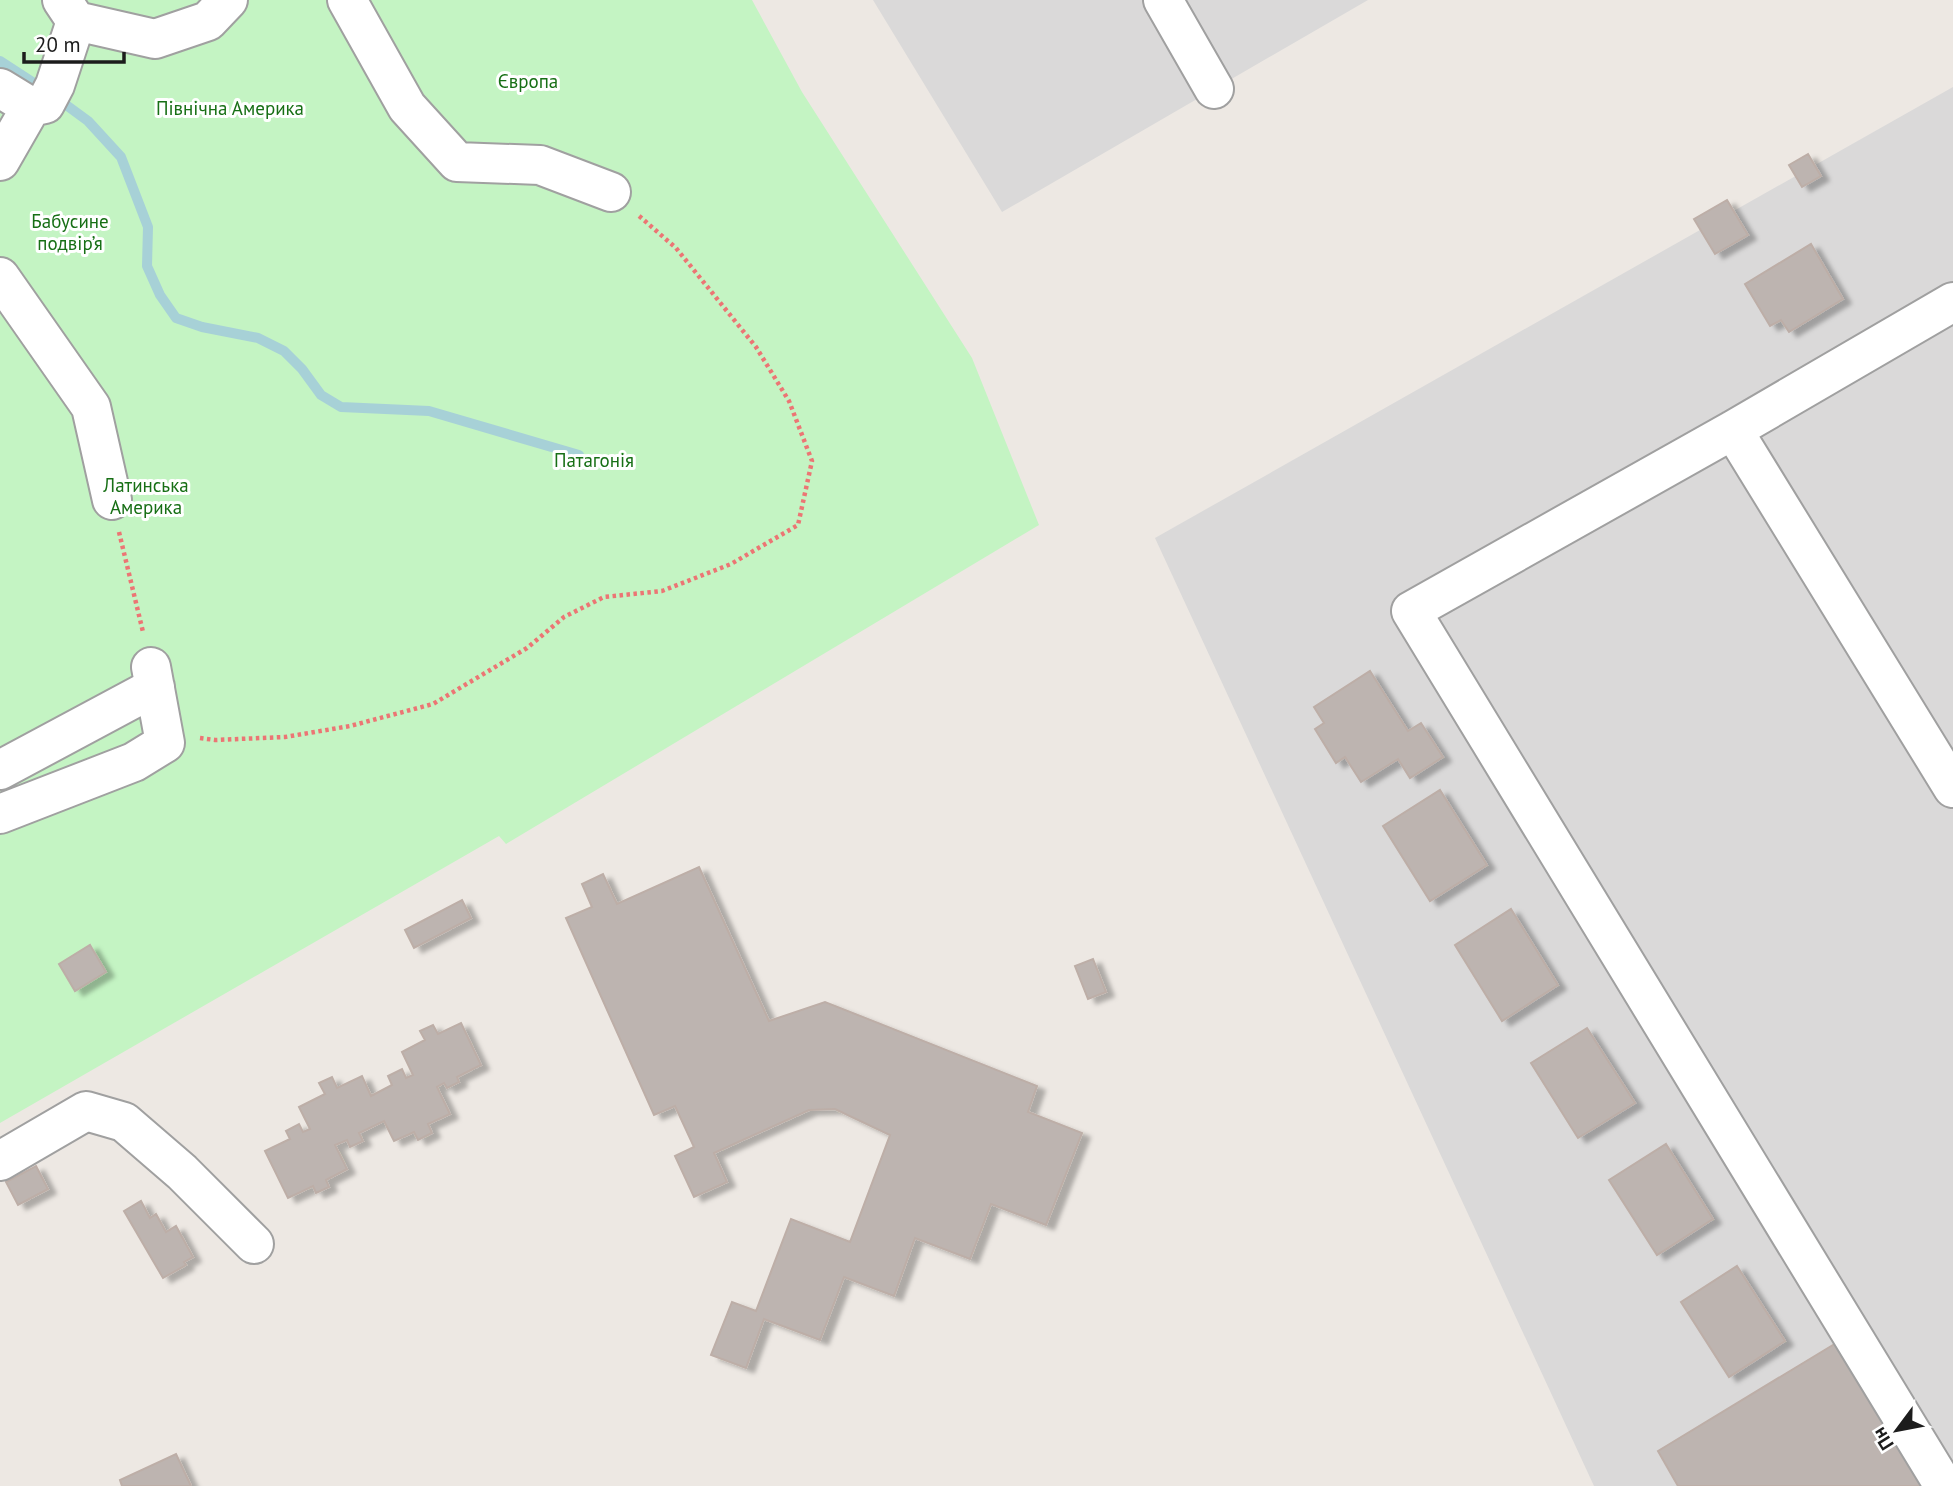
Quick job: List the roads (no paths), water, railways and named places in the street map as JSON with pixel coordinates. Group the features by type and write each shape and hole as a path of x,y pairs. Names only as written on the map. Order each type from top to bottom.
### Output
{"street":[{"path":"0,161 33,96 69,10 155,39 208,21 228,0"},
{"path":"347,0 407,107 457,162 540,165 611,192"},
{"path":"1163,0 1214,89"},
{"path":"0,278 91,407 112,500"},
{"path":"1944,1486 1411,611 1733,430 1953,302"},
{"path":"1733,430 1953,788"},
{"path":"0,769 153,677 165,743 134,762 0,814"},
{"path":"0,1161 86,1111 124,1122 182,1172 254,1244"}],"waterway":[{"path":"0,61 43,89"},
{"path":"58,99 88,121 121,157 148,227 147,266 160,295 176,318 202,327 258,338 284,351 302,369 321,395 341,407 429,411 579,455"}],"park label":[{"name":"Європа","path":"528,81"},
{"name":"Північна Америка","path":"230,108"},
{"name":"Бабусине подвір’я","path":"70,232"},
{"name":"Патагонія","path":"594,460"},
{"name":"Латинська Америка","path":"146,496"}]}
